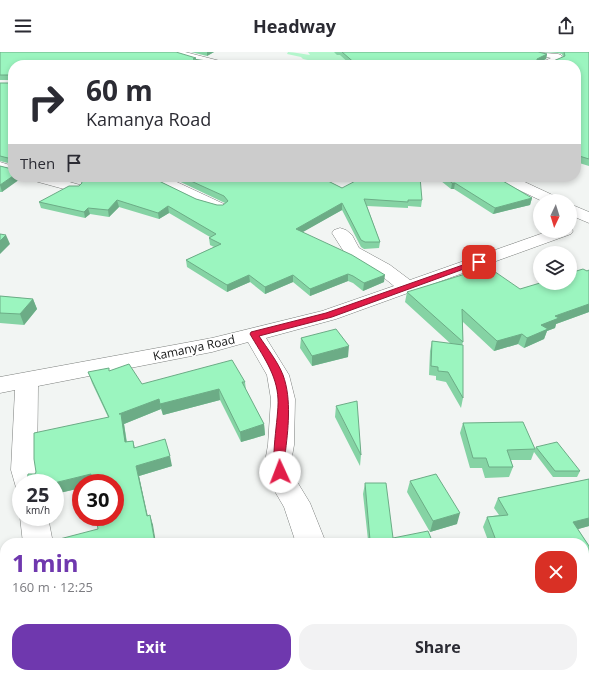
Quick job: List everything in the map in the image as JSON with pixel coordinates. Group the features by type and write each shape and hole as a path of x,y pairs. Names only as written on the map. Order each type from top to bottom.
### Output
{"street":[{"path":"174,52 205,60"},
{"path":"535,52 558,57 558,59 555,60"},
{"path":"54,182 75,188"},
{"path":"164,182 218,207"},
{"path":"514,182 539,194"},
{"path":"577,212 589,218"},
{"path":"577,227 589,223"},
{"path":"340,233 346,239 352,251 384,269 407,287"},
{"name":"Kamanya Road","path":"0,385 212,345 329,315 546,238"},
{"path":"254,334 278,375 283,399 281,445 278,462 282,483 296,503 309,538"},
{"path":"25,474 27,381"},
{"path":"35,526 37,538"}],"green space":[{"path":"288,52 310,55 308,52 370,52 367,60 308,60 287,54"}],"building":[{"path":"0,52 176,52 196,58 193,59 200,60 8,60 8,75 0,75"},
{"path":"342,52 538,52 547,54 537,60 351,60"},
{"path":"564,52 589,52 589,159 581,157 581,60 556,60 565,56"},
{"path":"0,83 8,83 8,158 0,156"},
{"path":"0,166 8,168 8,179 0,185"},
{"path":"161,182 196,199 217,205 223,205 228,201 224,196 193,182 330,182 342,188 353,182 420,182 422,200 408,200 408,202 364,199 380,242 365,242 361,240 342,203 296,229 352,255 385,275 364,283 348,274 310,289 293,275 265,287 249,275 227,285 186,260 221,244 209,238 216,234 168,206 158,213 117,200 108,210 88,208 84,212 39,202 69,186 79,186 82,183"},
{"path":"451,182 505,182 532,198 495,208 455,183"},
{"path":"0,234 6,235 0,241"},
{"path":"488,267 520,289 533,285 533,290 577,290 577,271 583,269 587,271 589,270 589,304 555,316 559,318 541,325 548,329 527,338 522,334 497,341 462,309 463,342 407,292"},
{"path":"0,296 33,299 20,314 0,313"},
{"path":"336,329 349,346 312,356 301,338"},
{"path":"432,341 463,345 463,398 448,372 438,371 438,367 431,366"},
{"path":"232,360 245,382 242,382 264,424 240,432 219,389 160,404 159,399 119,414 121,414 125,442 133,441 134,448 165,439 170,456 136,466 147,516 150,515 154,538 64,538 98,529 98,526 124,526 124,474 72,474 72,479 64,481 64,474 35,474 34,433 109,417 88,372 109,368 109,371 129,364 142,384"},
{"path":"357,401 361,455 336,406"},
{"path":"523,422 535,449 507,450 513,467 489,467 486,458 473,458 463,423"},
{"path":"557,442 580,471 555,471 536,447"},
{"path":"436,474 460,513 433,521 410,481"},
{"path":"589,479 589,518 573,522 584,538 495,538 487,517 508,515 498,498"},
{"path":"365,483 386,483 393,538 370,538"},
{"path":"428,531 431,538 393,538"}],"route":[{"path":"280,472 278,462 281,445 283,399 281,388 278,375 254,334 329,315 479,262"}]}
